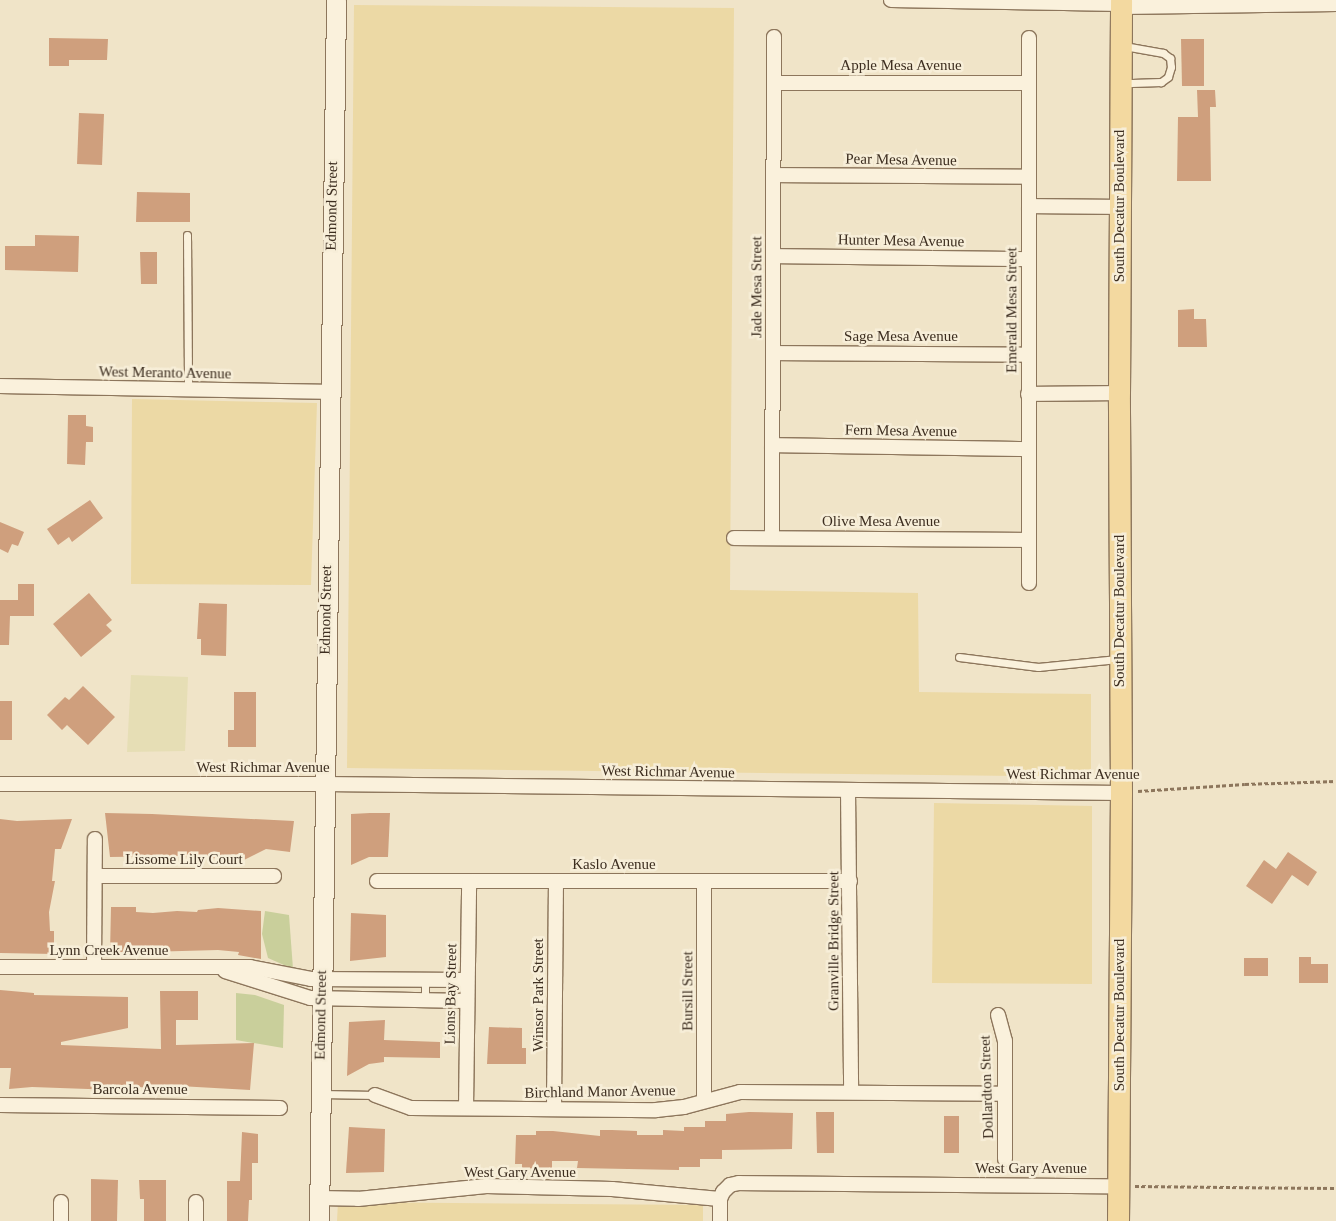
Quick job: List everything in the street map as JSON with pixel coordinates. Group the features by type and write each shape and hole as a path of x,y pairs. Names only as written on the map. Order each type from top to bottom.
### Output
{"main road":[{"name":"South Decatur Boulevard","path":"1118,1221 1121,793 1119,394 1121,2"}],"street":[{"name":"Edmond Street","path":"319,1221 336,0"},
{"path":"891,0 1336,1"},
{"name":"Jade Mesa Street","path":"772,538 774,37"},
{"name":"Emerald Mesa Street","path":"1029,38 1029,582"},
{"name":"Apple Mesa Avenue","path":"774,83 1029,82"},
{"name":"Pear Mesa Avenue","path":"774,175 1029,177"},
{"path":"1029,206 1120,207"},
{"name":"Hunter Mesa Avenue","path":"773,256 1029,259"},
{"name":"Sage Mesa Avenue","path":"773,353 1028,355"},
{"name":"West Meranto Avenue","path":"0,386 330,392"},
{"path":"1028,394 1119,394"},
{"name":"Fern Mesa Avenue","path":"772,446 1028,449"},
{"name":"Olive Mesa Avenue","path":"734,538 1028,540"},
{"name":"West Richmar Avenue","path":"0,784 324,784 1121,793"},
{"name":"Granville Bridge Street","path":"848,790 851,1092"},
{"path":"94,967 95,839"},
{"name":"Lissome Lily Court","path":"94,876 274,876"},
{"name":"Kaslo Avenue","path":"377,881 850,881"},
{"name":"Lions Bay Street","path":"466,1108 469,881"},
{"name":"Winsor Park Street","path":"554,1109 556,881"},
{"name":"Bursill Street","path":"704,881 704,1101"},
{"name":"Lynn Creek Avenue","path":"0,966 261,967 300,978 322,980 468,980"},
{"name":"Lynn Creek Avenue","path":"218,968 294,995 322,999 467,1001"},
{"name":"Dollardton Street","path":"998,1016 1005,1041 1005,1158"},
{"name":"Birchland Manor Avenue","path":"376,1095 411,1108 656,1110 684,1107 740,1092 1004,1094"},
{"name":"Barcola Avenue","path":"0,1105 280,1108"},
{"name":"West Gary Avenue","path":"319,1198 358,1199 486,1186 723,1193 739,1183 1119,1186"},
{"path":"720,1221 723,1193"},
{"path":"61,1202 61,1221"},
{"path":"196,1202 196,1221"}],"lane":[{"path":"1120,83 1161,82 1168,78 1171,67 1170,58 1163,52 1121,46"},
{"path":"187,235 188,390"},
{"path":"959,657 1038,667 1121,659"},
{"path":"255,980 261,967"},
{"path":"425,980 425,1000"},
{"path":"321,1094 376,1095"}],"path":[{"name":"West Richmar Avenue","path":"1121,793 1245,784 1336,781"},
{"path":"1119,1186 1336,1188"}],"shaded area":[{"path":"131,675 188,677 185,751 127,752"}],"green space":[{"path":"265,911 289,915 293,969 268,958 262,934"},
{"path":"236,993 255,995 284,1005 283,1048 236,1040"}],"sand":[{"path":"354,5 734,8 730,590 918,593 919,692 1091,694 1091,777 347,768"},
{"path":"132,399 317,403 311,585 131,584"},
{"path":"934,803 1092,806 1092,984 932,983"},
{"path":"338,1202 703,1205 703,1221 337,1221"}],"building":[{"path":"49,38 108,39 107,60 69,60 69,66 49,66"},
{"path":"1181,39 1204,39 1204,86 1182,86"},
{"path":"1197,90 1215,90 1216,107 1210,107 1211,181 1177,181 1178,117 1198,117"},
{"path":"79,113 104,114 102,165 77,164"},
{"path":"137,192 190,193 190,222 136,222"},
{"path":"35,235 79,236 78,272 5,270 5,246 35,246"},
{"path":"140,252 157,252 157,284 141,284"},
{"path":"1194,309 1194,319 1206,319 1207,347 1178,347 1178,310"},
{"path":"68,415 86,415 86,426 93,427 93,442 86,442 85,465 67,464"},
{"path":"90,500 103,518 72,542 69,537 58,545 47,529"},
{"path":"0,522 24,532 18,546 12,544 8,553 0,549"},
{"path":"18,584 34,584 34,616 10,616 9,645 0,645 0,600 18,600"},
{"path":"89,593 112,620 106,625 112,631 81,657 53,624"},
{"path":"199,603 227,604 226,656 201,655 201,639 197,639"},
{"path":"83,686 115,717 88,745 67,725 62,730 47,715 65,697 69,700"},
{"path":"234,692 256,692 256,747 228,747 228,730 234,730"},
{"path":"0,701 12,701 12,740 0,740"},
{"path":"105,813 294,821 290,852 266,849 244,860 179,856 110,857"},
{"path":"390,813 388,857 369,857 351,865 351,814"},
{"path":"0,819 17,821 72,819 61,849 55,849 52,881 55,881 49,912 50,931 54,931 54,954 0,953"},
{"path":"1288,852 1317,872 1308,886 1292,875 1272,904 1246,886 1264,860 1276,869"},
{"path":"111,907 136,907 136,912 153,913 197,912 198,910 218,908 261,911 261,959 238,955 239,952 218,950 110,953"},
{"path":"351,913 386,915 386,957 350,961"},
{"path":"1299,957 1311,957 1311,964 1328,964 1328,983 1299,983"},
{"path":"1244,958 1268,958 1268,976 1244,976"},
{"path":"0,990 34,993 34,995 128,997 128,1028 61,1042 61,1045 161,1049 160,991 198,991 198,1020 176,1020 176,1045 254,1043 250,1090 179,1086 159,1089 139,1087 116,1090 32,1087 9,1089 11,1068 0,1068"},
{"path":"385,1020 384,1040 440,1042 440,1058 384,1057 384,1062 369,1064 347,1076 349,1022"},
{"path":"489,1027 522,1028 522,1048 526,1048 526,1064 487,1064"},
{"path":"749,1112 793,1113 792,1149 722,1150 722,1159 700,1159 700,1167 679,1167 679,1170 577,1168 578,1161 552,1161 552,1169 522,1168 522,1164 515,1164 516,1135 536,1135 536,1131 553,1131 600,1136 600,1130 612,1130 637,1131 637,1135 663,1135 663,1130 684,1131 684,1127 705,1127 705,1121 726,1121 726,1114"},
{"path":"816,1112 834,1112 834,1153 817,1153"},
{"path":"944,1116 959,1116 959,1153 944,1153"},
{"path":"349,1127 385,1129 384,1172 346,1173"},
{"path":"242,1132 258,1134 258,1163 252,1163 252,1200 249,1200 248,1221 227,1221 227,1181 240,1181"},
{"path":"91,1179 118,1180 117,1221 91,1221"},
{"path":"139,1180 166,1180 166,1221 144,1221 144,1199 140,1199"}]}
